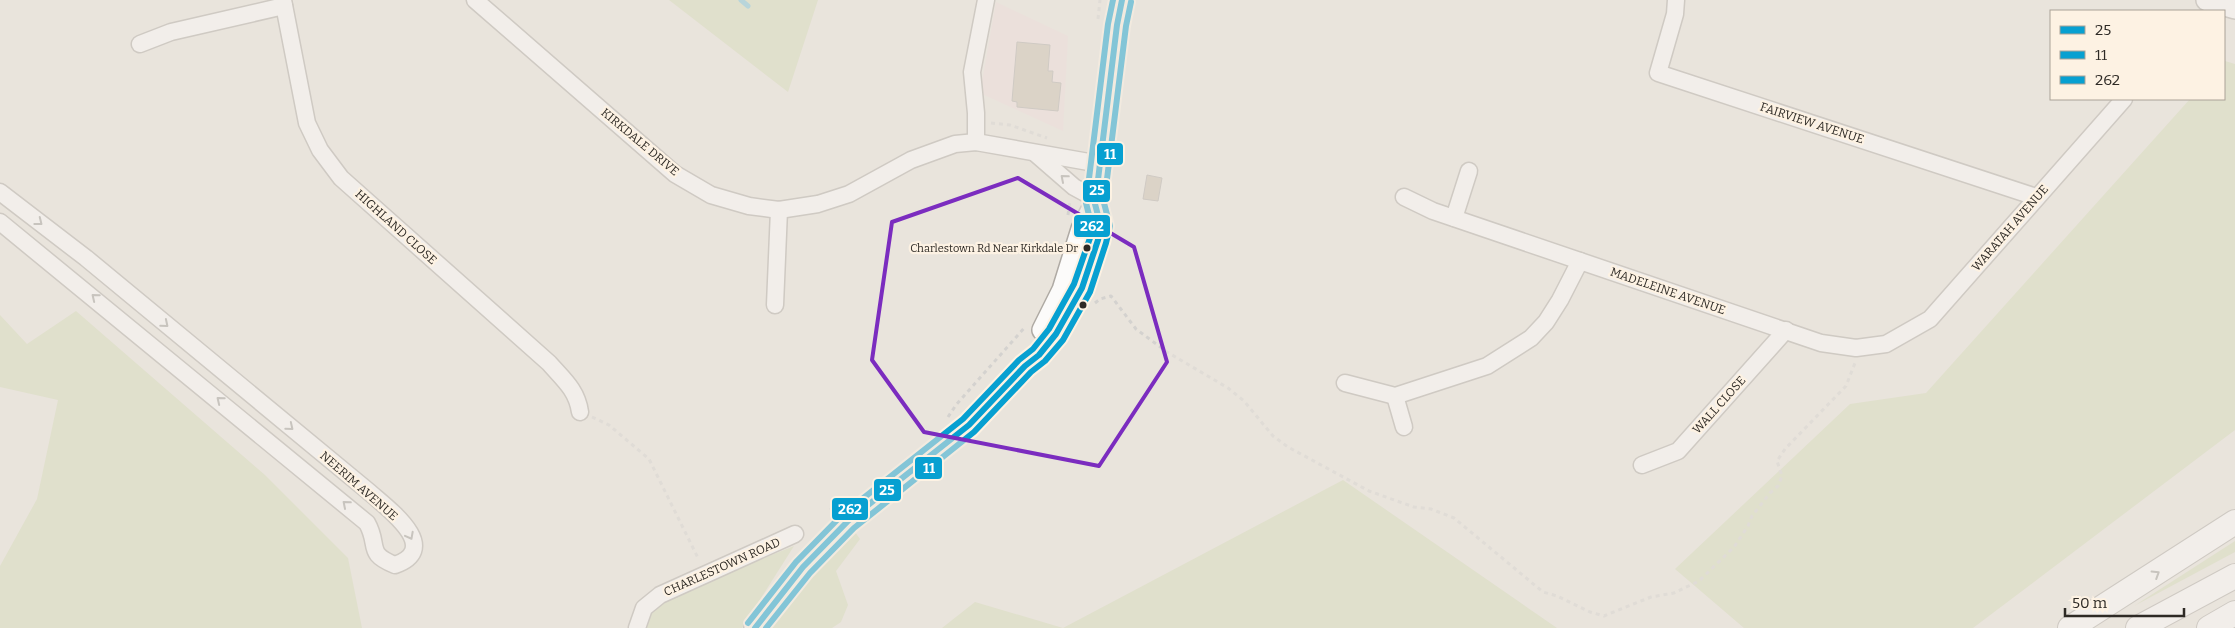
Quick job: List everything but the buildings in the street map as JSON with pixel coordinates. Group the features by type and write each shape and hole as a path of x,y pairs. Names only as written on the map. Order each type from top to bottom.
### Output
{"highway":[{"path":"2070,628 2235,522"},
{"path":"2138,628 2235,576"},
{"path":"2209,628 2235,613"}],"main road":[{"path":"755,628 803,567 848,521 969,425 1025,366 1039,355 1056,334 1082,288 1101,227 1095,201 1122,0"},
{"path":"2207,3 2235,8"}],"street":[{"name":"KIRKDALE DRIVE","path":"475,0 675,174 711,195 749,206 779,210 818,204 850,194 911,160 955,144 976,142 1100,164"},
{"path":"976,142 976,113 972,72 986,0"},
{"name":"FAIRVIEW AVENUE","path":"1676,0 1675,14 1658,73 2036,197"},
{"path":"140,44 171,32 284,3"},
{"name":"HIGHLAND CLOSE","path":"284,3 307,123 320,150 341,178 549,363 571,387 578,398 580,412"},
{"name":"WARATAH AVENUE","path":"1886,344 1930,319 2123,100"},
{"path":"1035,152 1074,187 1095,201"},
{"path":"1454,218 1469,172"},
{"name":"NEERIM AVENUE","path":"0,192 86,258 368,491 407,529 413,538 415,546 413,553 405,561 395,565 380,559 375,552 372,532 367,523 312,475 0,222"},
{"name":"MADELEINE AVENUE","path":"1404,197 1433,211 1821,343 1858,348 1886,344"},
{"path":"774,304 779,210"},
{"path":"1344,383 1395,396 1487,366 1531,338 1546,322 1560,300 1580,261"},
{"name":"WALL CLOSE","path":"1642,465 1678,451 1786,330"},
{"path":"1395,396 1404,427"},
{"name":"CHARLESTOWN ROAD","path":"637,628 644,608 660,595 795,534"}],"path":[{"path":"989,123 1010,125 1037,133 1055,142"},
{"path":"1068,217 1070,201"},
{"path":"1091,310 1100,299 1110,296 1136,329 1166,352 1228,388 1244,402 1273,436 1288,447 1369,491 1414,507 1431,509 1454,518 1543,592 1604,616 1651,597 1674,593 1699,581 1734,546 1748,526 1752,516 1778,486 1782,476 1777,461 1785,449 1846,386 1856,362 1858,348"},
{"path":"949,416 956,405 1002,355 1028,322"},
{"path":"580,412 609,425 649,459 705,574"}],"highlighted area":[{"path":"1018,178 1134,247 1167,362 1099,466 924,432 872,360 892,222"}],"shaded area":[{"path":"996,2 1068,36 1063,131 980,93"}],"green space":[{"path":"669,0 818,0 788,92"},
{"path":"2225,61 2235,64 2235,430 1973,628 1744,628 1675,569 1850,404 1926,393 2189,100 2225,100"},
{"path":"76,311 265,475 348,558 362,628 0,628 0,566 37,499 58,400 0,387 0,315 27,344"},
{"path":"1343,480 1557,628 1063,628"},
{"path":"850,532 855,532 860,539 836,571 848,605 841,622 832,628 763,628 779,604"},
{"path":"2235,541 2235,552 2134,606"},
{"path":"794,546 742,628 643,628 650,603"},
{"path":"975,602 1063,628 942,628"}],"waterway":[{"path":"741,0 748,6"}],"transit line":[{"name":"262","path":"748,623 796,562 842,515 963,419 1019,360 1033,349 1049,329 1074,284 1090,238 1092,227 1086,203 1108,24 1113,0"},
{"name":"25","path":"755,628 803,567 848,521 969,425 1025,366 1039,355 1056,334 1082,288 1101,227 1095,204 1117,25 1122,0"},
{"name":"11","path":"766,628 810,573 854,528 974,432 1031,372 1045,361 1063,340 1090,292 1110,226 1104,203 1126,26 1131,2"}],"place":[{"name":"Charlestown Rd Near Kirkdale Dr","path":"1087,248"}]}
